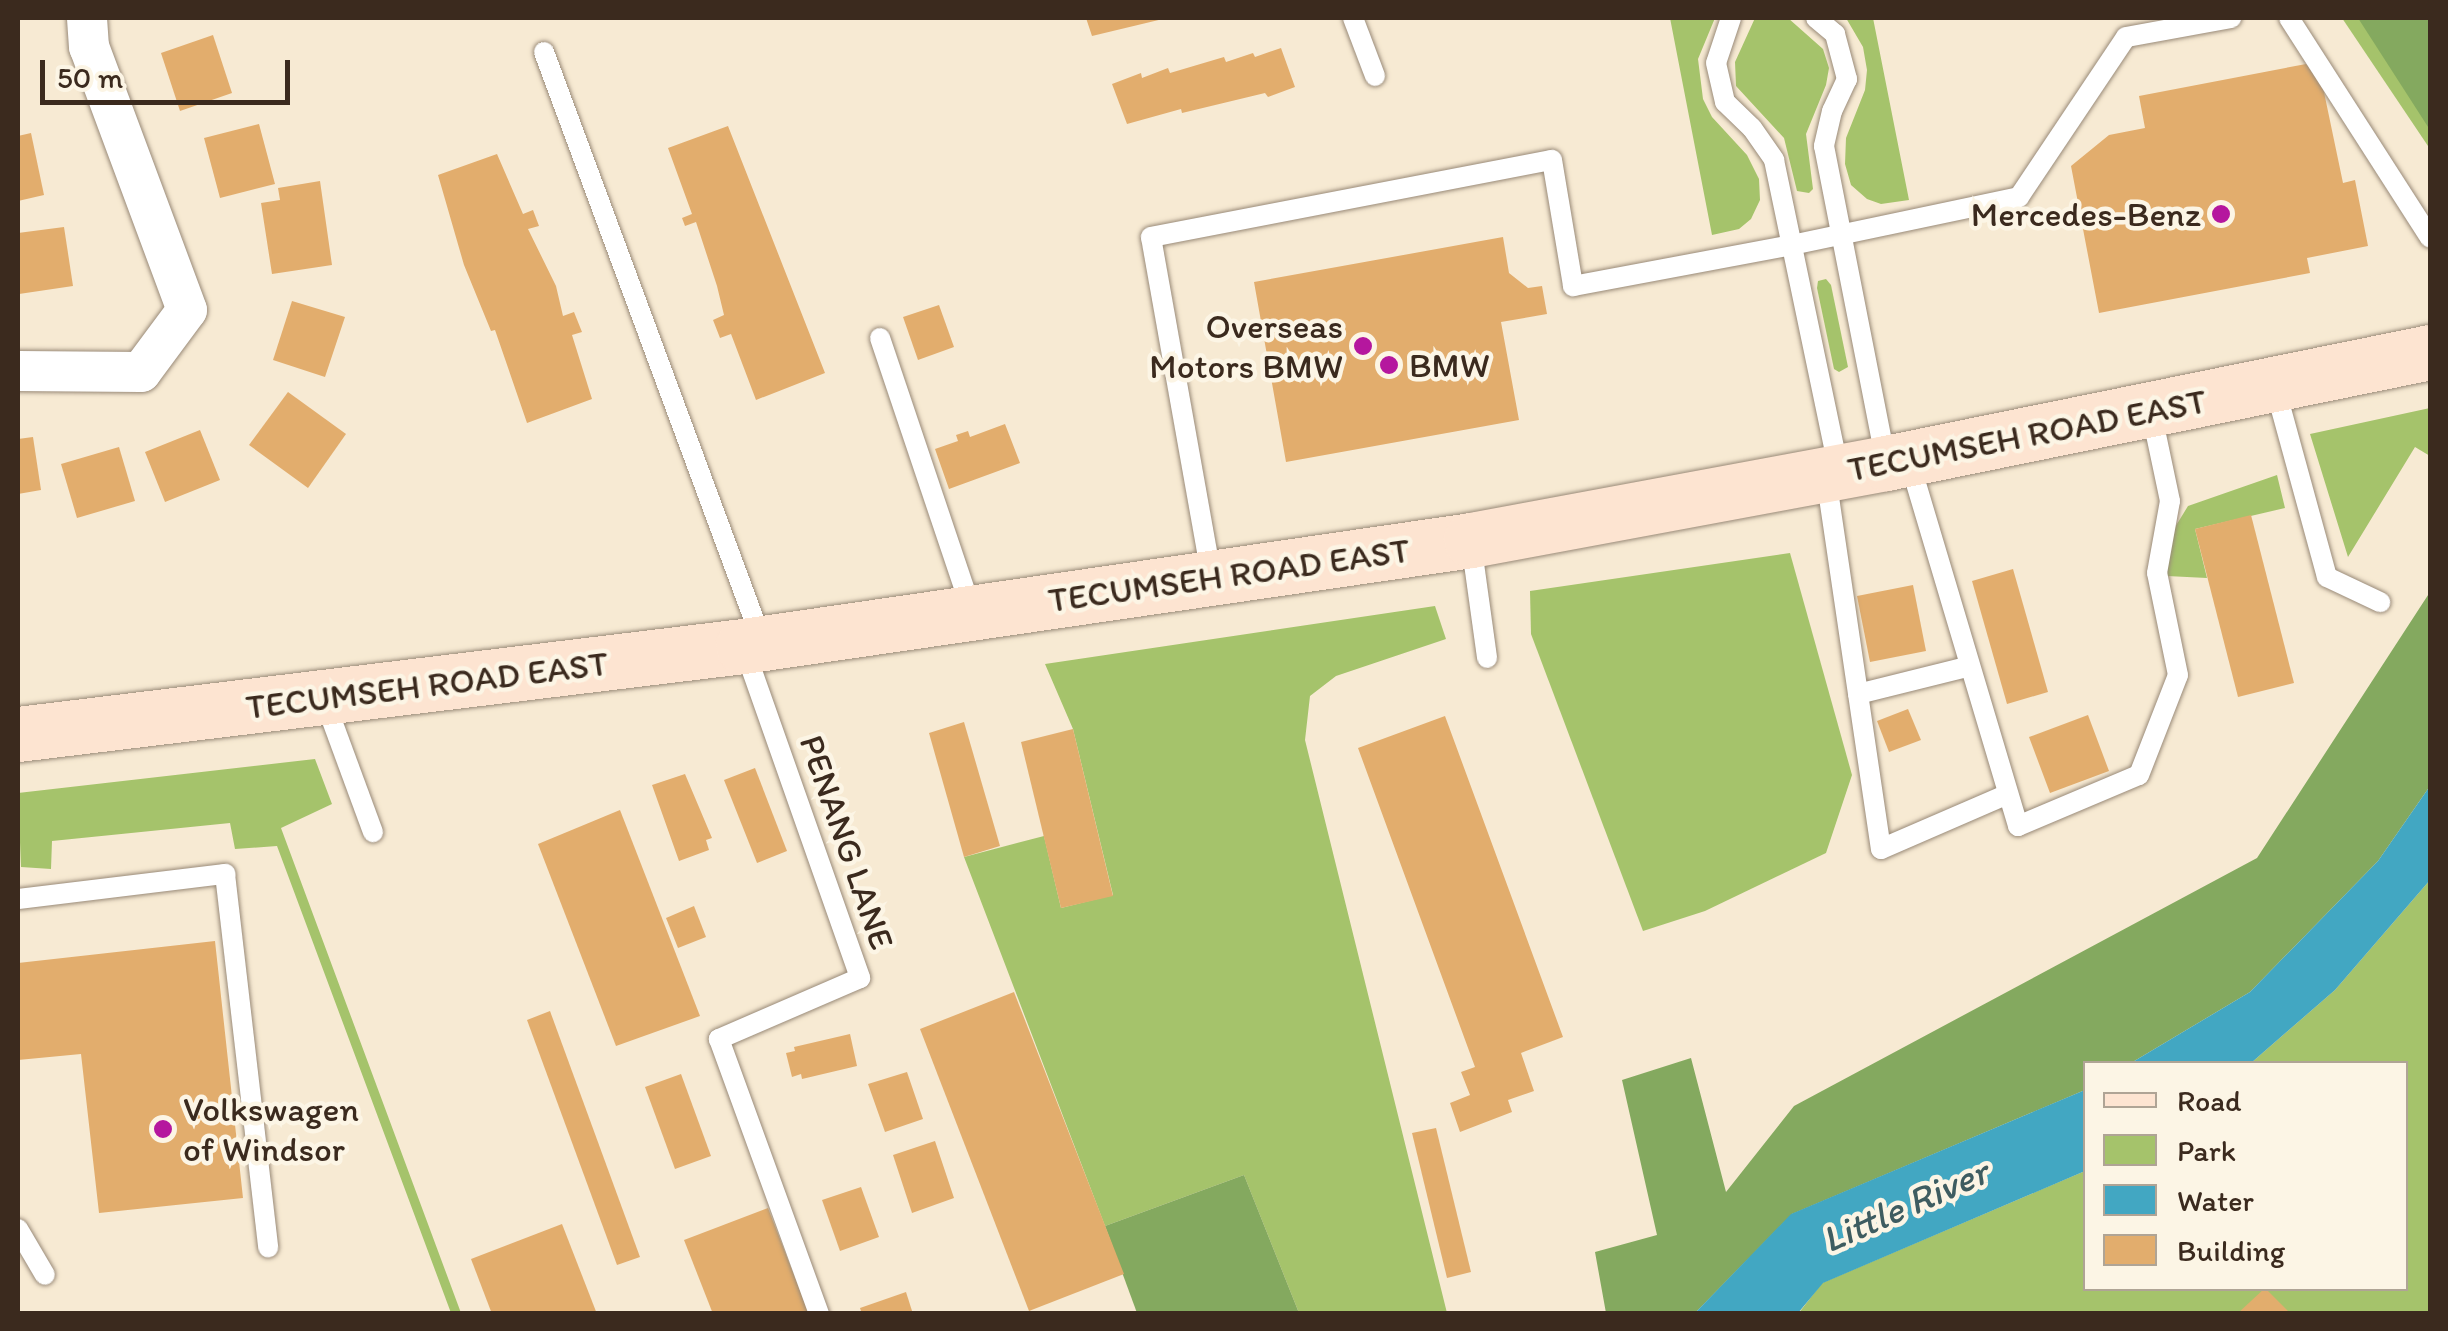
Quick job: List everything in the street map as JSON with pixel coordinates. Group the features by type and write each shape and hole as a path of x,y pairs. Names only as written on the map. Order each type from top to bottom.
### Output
{"main road":[{"name":"TECUMSEH ROAD EAST","path":"18,734 753,644 1471,540 1865,467 2430,352"}],"street":[{"path":"18,371 141,372 187,310 89,46 86,18"}],"lane":[{"path":"1353,18 1375,76"},
{"path":"1731,18 1716,63 1725,102 1752,128 1774,160 1792,245 1865,467 1970,666 2018,826 2139,775 2178,675 2157,573 2170,501 2150,411"},
{"path":"1816,18 1836,34 1847,79 1832,111 1824,146 1841,234 1865,467 1858,694 1881,848 2008,794"},
{"path":"1212,578 1150,237 1552,160 1574,286 1792,245 2019,197 2126,37 2231,18"},
{"path":"2289,18 2430,238"},
{"path":"544,52 753,644"},
{"path":"880,338 972,614"},
{"path":"2274,386 2328,577 2380,602"},
{"path":"1471,540 1487,658"},
{"name":"PENANG LANE","path":"753,644 860,978 719,1040 820,1314"},
{"path":"1858,694 1970,666"},
{"path":"324,697 373,832"},
{"path":"18,899 224,874 268,1248"},
{"path":"18,1229 45,1276"}],"green space":[{"path":"1670,18 1715,18 1698,59 1703,99 1712,117 1747,155 1759,179 1760,200 1751,219 1739,229 1712,235"},
{"path":"1755,18 1788,18 1823,49 1829,68 1806,134 1813,189 1809,193 1797,191 1784,138 1736,86 1735,62"},
{"path":"1846,18 1873,18 1909,200 1881,204 1867,199 1851,185 1845,164 1846,138 1865,90 1867,70 1863,47"},
{"path":"2342,18 2430,18 2430,149"},
{"path":"2358,18 2430,18 2430,130"},
{"path":"1826,279 1831,285 1848,367 1839,372 1834,369 1817,288 1818,281"},
{"path":"2430,408 2430,456 2415,447 2348,557 2310,434"},
{"path":"2277,475 2285,508 2195,529 2207,578 2167,576 2169,537 2188,506"},
{"path":"1790,553 1852,775 1826,853 1705,911 1643,931 1531,634 1530,591"},
{"path":"2430,592 2430,786 2378,861 2250,992 2134,1061 2083,1061 2083,1091 1792,1214 1695,1313 1606,1313 1595,1252 1657,1235 1622,1080 1691,1058 1726,1192 1794,1106 2257,858"},
{"path":"1435,606 1446,639 1336,676 1310,696 1305,740 1447,1313 1299,1313 1244,1175 1105,1226 964,857 1044,836 1061,908 1113,895 1073,729 1045,664"},
{"path":"315,759 332,804 281,828 461,1313 451,1313 277,846 235,849 230,823 52,841 51,869 21,867 18,793"},
{"path":"2430,880 2430,1313 1798,1314 1822,1283 2083,1172 2083,1291 2408,1291 2408,1061 2253,1061 2335,990"},
{"path":"1244,1175 1299,1313 1137,1313 1105,1226"}],"water":[{"path":"2430,786 2430,880 2335,990 2253,1061 2134,1061 2250,992 2378,861"},
{"name":"Little River","path":"2083,1091 2083,1172 1823,1283 1798,1313 1695,1313 1791,1214"}],"building":[{"path":"1086,18 1167,18 1092,36"},
{"path":"213,35 232,93 180,111 161,53"},
{"path":"1281,48 1295,87 1268,97 1265,93 1182,113 1181,109 1127,124 1112,84 1141,73 1142,78 1168,68 1170,73 1224,57 1226,62"},
{"name":"Mercedes-Benz","path":"2306,64 2320,73 2343,183 2355,180 2368,246 2307,258 2310,273 2099,313 2071,166 2109,135 2145,128 2139,96"},
{"path":"259,124 275,184 220,198 204,138"},
{"path":"728,126 825,373 756,400 731,334 720,338 713,320 724,315 717,286 696,222 685,226 682,218 692,214 668,148"},
{"path":"31,133 44,195 18,201 18,136"},
{"path":"497,154 523,214 533,210 539,226 528,229 556,286 563,316 574,312 582,332 572,335 592,399 527,423 495,330 491,331 464,265 438,175"},
{"path":"320,181 332,265 272,274 261,203 280,200 278,188"},
{"path":"64,227 73,286 19,294 18,233"},
{"name":"BMW","path":"1503,237 1509,273 1528,288 1542,286 1547,314 1501,322 1519,420 1286,462 1254,282"},
{"path":"292,301 345,317 325,377 273,360"},
{"path":"939,305 954,347 918,360 903,317"},
{"path":"288,392 346,434 308,488 249,445"},
{"path":"1005,424 1020,463 949,489 935,449 958,441 956,435 968,431 970,437"},
{"path":"200,430 220,480 165,502 145,452"},
{"path":"33,437 41,490 18,494 18,439"},
{"path":"119,447 135,501 77,518 61,464"},
{"path":"2251,515 2294,683 2238,697 2195,529"},
{"path":"2013,569 2048,692 2007,704 1972,581"},
{"path":"1913,585 1926,651 1870,662 1857,596"},
{"path":"1908,709 1921,740 1889,752 1877,721"},
{"path":"2088,715 2109,771 2050,793 2029,737"},
{"path":"1445,716 1563,1037 1521,1053 1534,1091 1508,1100 1512,1112 1460,1132 1450,1103 1470,1095 1461,1072 1475,1067 1358,748"},
{"path":"964,722 1000,846 964,857 929,733"},
{"path":"1073,729 1113,896 1061,908 1021,742"},
{"path":"755,768 787,851 757,863 724,780"},
{"path":"685,774 712,838 706,840 709,850 679,861 652,785"},
{"path":"620,810 700,1016 616,1046 538,844"},
{"path":"694,906 706,937 678,948 666,918"},
{"name":"Volkswagen of Windsor","path":"215,941 243,1198 99,1213 81,1054 18,1060 18,963"},
{"path":"1014,992 1124,1274 1029,1311 920,1029"},
{"path":"550,1011 640,1257 617,1265 527,1020"},
{"path":"850,1034 857,1066 802,1079 801,1074 792,1077 786,1053 795,1051 794,1047"},
{"path":"907,1072 923,1119 885,1132 868,1084"},
{"path":"681,1074 711,1156 675,1169 645,1087"},
{"path":"1436,1128 1471,1272 1447,1278 1412,1133"},
{"path":"935,1141 954,1198 912,1213 893,1155"},
{"path":"861,1187 879,1237 840,1251 822,1200"},
{"path":"768,1208 809,1314 713,1314 684,1240"},
{"path":"562,1224 597,1314 492,1314 471,1259"},
{"path":"2262,1291 2268,1291 2291,1314 2237,1314"},
{"path":"906,1292 913,1314 862,1314 860,1308"}],"place":[{"name":"Mercedes-Benz","path":"2221,214"},
{"name":"Overseas Motors BMW","path":"1363,346"},
{"name":"BMW","path":"1389,365"},
{"name":"Volkswagen of Windsor","path":"163,1129"}]}
